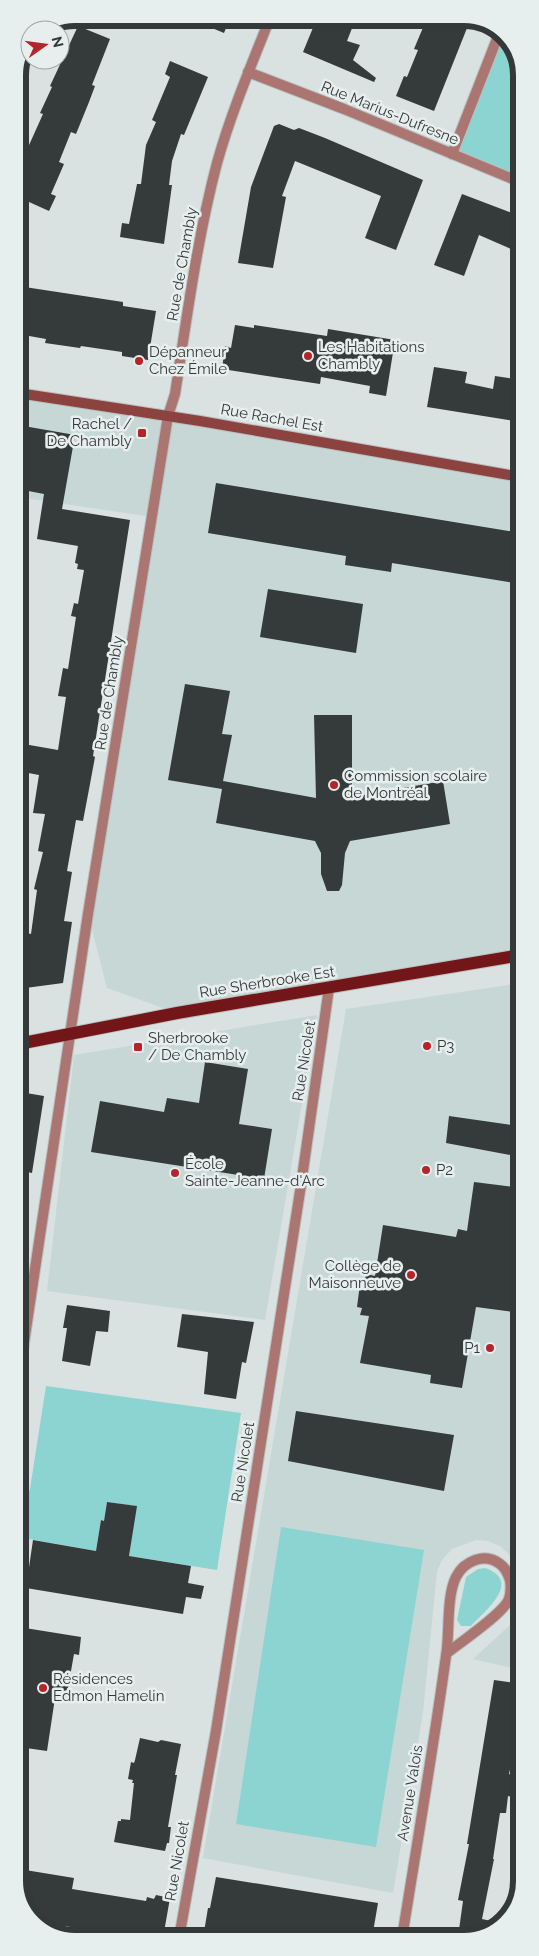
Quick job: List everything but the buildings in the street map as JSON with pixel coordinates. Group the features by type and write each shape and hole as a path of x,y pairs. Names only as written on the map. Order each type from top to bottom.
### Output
{"main road":[{"name":"Rue Rachel Est","path":"26,394 168,416 513,476"},
{"name":"Rue Sherbrooke Est","path":"26,1042 177,1013 513,956"}],"street":[{"name":"Rue de Chambly","path":"26,1330 88,914 168,416 175,394 197,257 217,163 230,118 267,26"},
{"path":"452,154 497,39"},
{"name":"Rue Marius-Dufresne","path":"248,72 344,109 513,179"},
{"name":"Rue Nicolet","path":"180,1930 224,1682 301,1184 329,988"},
{"name":"Avenue Valois","path":"403,1930 447,1653 452,1587 460,1569 469,1562 479,1558 490,1559 500,1564 508,1572 511,1586 509,1600 502,1610 447,1653"}],"shaded area":[{"path":"499,41 509,56 512,65 513,180 452,154"},
{"path":"26,394 168,416 513,481 513,956 177,1013 107,988 88,914 152,517 26,498"},
{"name":"Collège de Maisonneuve","path":"513,984 513,1558 500,1546 488,1541 476,1540 452,1549 442,1560 437,1571 423,1712 393,1893 203,1858 346,1009"},
{"name":"École Sainte-Jeanne-d'Arc","path":"317,1015 265,1320 47,1291 74,1055"},
{"path":"46,1386 241,1413 217,1570 129,1556 136,1506 107,1502 104,1521 101,1520 96,1551 26,1538 26,1498 30,1489"},
{"path":"281,1527 424,1550 376,1847 236,1824"},
{"path":"485,1568 496,1574 501,1580 498,1596 471,1626 461,1626 457,1620 466,1577 478,1569"},
{"path":"513,1621 513,1668 473,1659"}],"place":[{"name":"Les Habitations Chambly","path":"308,356"},
{"name":"Dépanneur Chez Émile","path":"139,361"},
{"name":"Rachel / De Chambly","path":"142,433"},
{"name":"Commission scolaire de Montréal","path":"334,785"},
{"name":"P3","path":"427,1046"},
{"name":"Sherbrooke / De Chambly","path":"138,1047"},
{"name":"P2","path":"426,1170"},
{"name":"École Sainte-Jeanne-d'Arc","path":"175,1173"},
{"name":"Collège de Maisonneuve","path":"411,1275"},
{"name":"P1","path":"490,1348"},
{"name":"Résidences Edmon Hamelin","path":"43,1688"}]}
